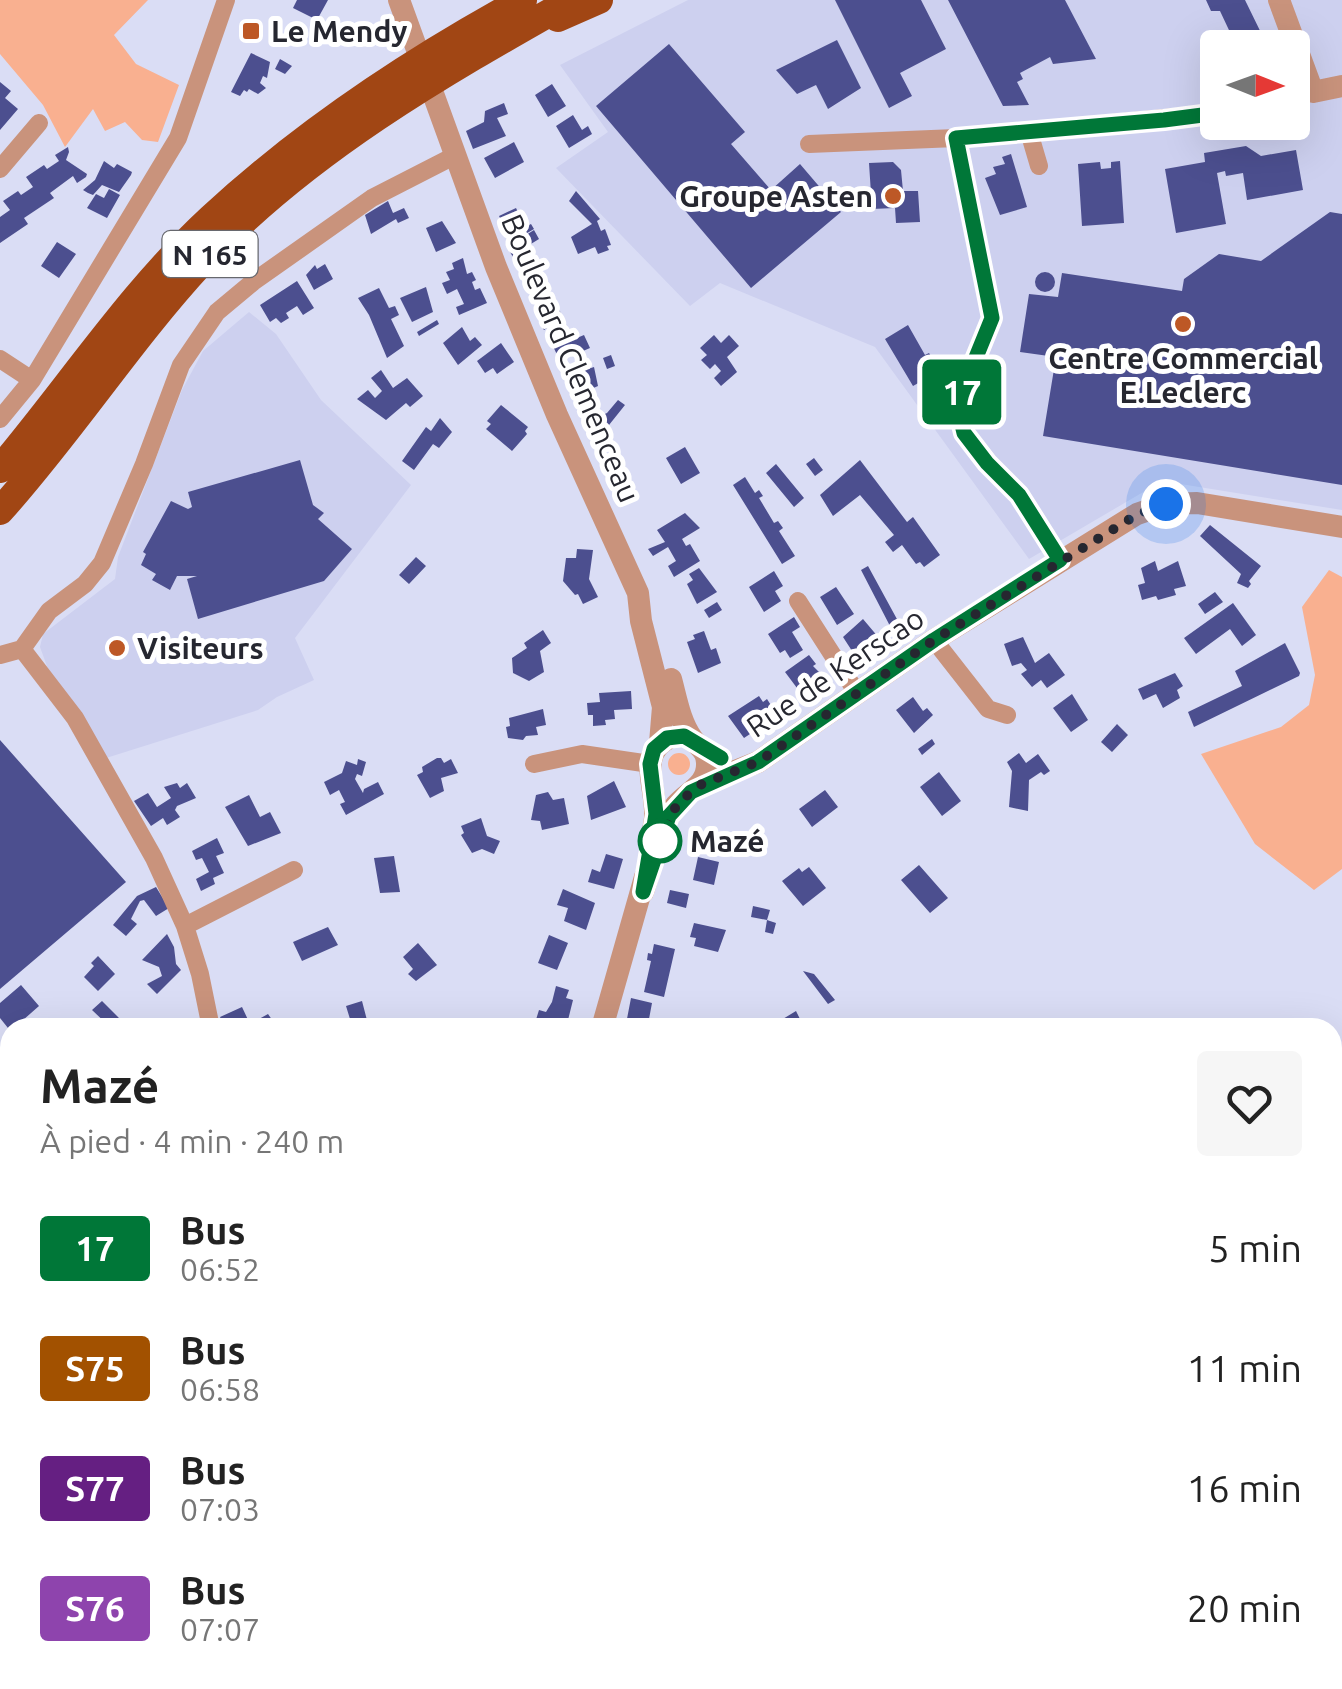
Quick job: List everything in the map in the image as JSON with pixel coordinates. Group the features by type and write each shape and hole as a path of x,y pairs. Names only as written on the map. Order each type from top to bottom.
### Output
{"highway":[{"name":"N 165","path":"0,469 134,300 209,220 279,159 357,100 450,40 524,0"},
{"name":"N 165","path":"0,511 142,332 202,262 240,226 332,149 474,55 572,0"},
{"path":"474,55 598,0"}],"street":[{"path":"0,419 32,380 178,138 226,0"},
{"path":"1279,0 1286,30"},
{"name":"Boulevard Clemenceau","path":"403,9 496,267 557,415 638,593 641,621 663,707 654,761 656,814 643,892 605,1018"},
{"path":"1310,92 1342,86"},
{"path":"809,144 956,138 1200,115"},
{"path":"0,169 39,123"},
{"path":"1030,132 1039,166"},
{"path":"956,138 992,318 957,404 964,433 1019,495 1060,560"},
{"path":"0,655 22,649 49,611 86,584 102,563 181,365 218,312 252,282 372,198 456,155"},
{"path":"0,359 32,380"},
{"name":"Rue de Kerscao","path":"696,788 758,762 934,640 1138,514 1166,504 1197,504 1342,527"},
{"path":"638,593 658,626 678,704 708,767 696,788 669,816 643,892"},
{"path":"798,601 857,693"},
{"path":"934,640 988,709 1007,715"},
{"path":"22,649 75,718 154,858 185,926 209,1018"},
{"path":"696,788 673,794 656,784 654,761 676,736 698,744"},
{"name":"Rue de Kerscao","path":"698,744 744,766"},
{"path":"534,764 582,754 654,761"},
{"path":"185,926 294,870"}],"shaded area":[{"path":"0,0 148,0 114,35 136,64 179,85 158,142 142,140 125,122 105,131 93,109 65,147 43,105 0,54"},
{"path":"688,0 1342,0 1342,510 1162,481 1029,559 875,347 720,283 690,306 556,168 608,132 560,65"},
{"path":"249,312 276,334 321,400 411,485 295,638 314,680 258,710 103,759 48,669 40,647 43,634 115,579 118,557 182,390 203,351"},
{"path":"1329,570 1342,577 1342,869 1314,890 1255,844 1201,754 1281,727 1309,705 1315,675 1302,607"},
{"path":"675,753 683,753 690,764 683,775 675,775 668,768 668,760"}],"building":[{"path":"297,0 328,0 317,20 293,8"},
{"path":"835,0 921,0 946,49 900,73 912,96 889,108"},
{"path":"948,0 1065,0 1096,59 1053,64 1050,57 1020,73 1023,79 1017,82 1029,105 1003,106"},
{"path":"1206,0 1245,0 1260,30 1229,30 1220,11 1211,11"},
{"path":"837,40 861,88 828,109 816,85 797,94 776,70"},
{"path":"669,44 745,132 731,144 771,190 800,164 841,212 751,288 596,106"},
{"path":"251,53 270,62 267,78 263,76 260,83 266,88 258,94 244,90 240,96 231,92"},
{"path":"280,59 292,66 285,74 275,69"},
{"path":"0,82 11,91 5,98 18,109 0,130"},
{"path":"552,84 566,106 548,117 535,95"},
{"path":"504,103 508,114 497,118 506,136 473,149 466,131 484,122 485,111"},
{"path":"573,115 582,130 588,126 592,134 569,148 556,126"},
{"path":"514,142 524,162 495,178 484,158"},
{"path":"1246,146 1261,156 1296,150 1303,190 1247,200 1243,173 1217,173 1226,224 1176,233 1165,169 1205,162 1204,153"},
{"path":"68,147 66,160 86,177 77,183 73,176 50,193 54,198 24,218 28,224 0,243 0,217 10,210 3,201 33,187 26,177 59,161 55,155"},
{"path":"1011,154 1027,207 1000,215 985,178 996,174 993,167 1005,164 1002,157"},
{"path":"104,161 114,168 117,164 131,175 119,192 102,185 93,195 83,190 95,180"},
{"path":"1120,161 1124,223 1082,226 1078,164 1100,162 1101,169"},
{"name":"Groupe Asten","path":"893,162 901,170 903,191 918,191 920,222 896,223 895,208 872,209 869,163"},
{"path":"109,189 120,195 107,218 87,208 96,194 104,198"},
{"path":"576,191 600,219 597,221 601,231 605,229 609,250 598,254 595,247 578,254 571,237 592,224 569,201"},
{"path":"388,201 393,213 404,208 409,218 398,223 396,219 371,234 365,215"},
{"path":"516,208 525,227 531,224 534,229 512,242 499,216"},
{"name":"Centre Commercial E.Leclerc","path":"1330,212 1342,214 1342,485 1043,436 1056,357 1020,352 1029,294 1058,297 1062,273 1182,291 1184,279 1219,254 1261,261"},
{"path":"442,221 456,243 436,252 426,228"},
{"path":"534,230 539,239 526,247 539,269 525,277 507,247"},
{"path":"57,242 76,254 59,278 41,266"},
{"path":"463,258 467,274 472,272 476,280 472,282 475,290 480,288 487,303 459,315 456,307 464,304 457,289 447,294 442,283 450,280 446,272 454,269 452,263"},
{"path":"325,264 333,279 314,290 306,275 315,265 317,269"},
{"path":"1041,272 1049,272 1055,282 1049,292 1041,292 1035,286 1035,278"},
{"path":"297,281 314,308 303,315 297,306 286,313 289,318 281,323 276,318 270,322 260,305"},
{"path":"426,287 433,312 412,322 400,298"},
{"path":"379,288 389,308 395,306 399,315 391,319 404,346 387,358 358,298"},
{"path":"554,298 563,318 544,330 546,325 536,306"},
{"path":"437,320 439,324 419,336 417,332"},
{"path":"908,325 925,355 929,353 936,364 932,367 936,373 913,386 885,339"},
{"path":"462,327 470,341 475,337 482,345 458,365 443,343"},
{"path":"569,334 572,340 584,335 590,348 560,361 551,342"},
{"path":"714,335 721,343 729,335 739,346 727,357 737,372 721,386 714,378 721,371 715,364 710,369 701,360 707,355 700,348"},
{"path":"501,343 514,362 497,374 493,368 485,373 477,361"},
{"path":"611,355 615,366 607,369 603,358"},
{"path":"588,363 594,367 598,386 580,394 566,372"},
{"path":"381,370 393,388 407,378 423,396 410,407 406,403 386,420 357,399 368,390 375,398 382,391 371,378"},
{"path":"618,400 625,405 605,430 608,434 594,442 584,423 607,413"},
{"path":"501,405 528,427 527,434 512,451 486,429 491,424 487,421"},
{"path":"440,418 452,432 439,448 433,444 414,470 402,461 426,427 431,431"},
{"path":"685,447 700,473 681,484 666,458"},
{"path":"814,458 823,470 815,476 806,464"},
{"path":"300,460 313,505 324,513 318,519 352,549 324,581 198,619 187,579 197,576 177,576 170,590 152,580 156,574 141,565 146,554 143,552 171,501 188,509 192,507 188,492"},
{"path":"860,460 907,522 913,517 940,555 924,567 920,562 916,564 902,545 893,552 885,542 894,535 860,495 833,516 820,495"},
{"path":"776,464 804,498 794,507 766,473"},
{"path":"745,477 755,493 759,490 763,496 759,498 774,523 778,521 783,528 779,531 795,556 782,564 733,485"},
{"path":"685,513 700,528 682,539 686,546 690,544 700,561 674,577 668,566 676,561 668,547 653,556 648,549 665,542 657,530"},
{"path":"1210,525 1261,566 1248,588 1237,583 1241,574 1200,536"},
{"path":"577,549 593,550 589,579 598,597 583,604 563,581 566,558 576,558"},
{"path":"416,557 426,566 409,584 399,575"},
{"path":"1155,561 1158,571 1178,561 1186,586 1174,589 1176,595 1142,600 1138,585 1145,583 1141,568"},
{"path":"868,566 898,621 890,626 861,570"},
{"path":"699,568 717,592 697,604 687,584 693,580 689,574"},
{"path":"774,571 783,586 775,591 781,601 764,612 749,587"},
{"path":"836,587 854,614 837,625 820,597"},
{"path":"1215,592 1223,602 1205,614 1198,604"},
{"path":"717,602 722,610 709,618 704,610"},
{"path":"1233,603 1256,635 1242,646 1230,629 1196,654 1184,638"},
{"path":"794,617 800,627 792,632 803,650 790,658 785,650 780,653 768,634"},
{"path":"863,619 879,638 854,654 843,637"},
{"path":"543,630 551,643 540,651 544,672 529,681 513,673 512,658 527,648 524,643"},
{"path":"704,631 721,663 698,673 687,642"},
{"path":"1023,637 1035,663 1049,653 1065,675 1047,688 1041,680 1032,687 1021,674 1027,670 1021,663 1012,666 1004,644"},
{"path":"1285,643 1299,676 1194,727 1188,712 1242,686 1235,671"},
{"path":"809,655 816,664 813,666 826,679 803,696 785,672"},
{"path":"1175,673 1183,686 1177,690 1180,698 1163,708 1156,694 1143,700 1138,689"},
{"path":"631,691 632,709 614,710 615,719 593,726 587,703 600,702 599,693"},
{"path":"1072,694 1088,720 1071,732 1053,708"},
{"path":"759,696 763,702 767,699 774,710 755,723 759,728 744,738 728,716"},
{"path":"913,697 923,711 927,708 933,715 914,733 896,710"},
{"path":"543,709 546,725 536,727 538,735 523,740 508,738 509,718"},
{"path":"1117,724 1128,735 1112,752 1101,742"},
{"path":"932,739 935,744 922,755 918,749"},
{"path":"0,740 126,882 0,989"},
{"path":"1019,753 1026,763 1038,754 1050,771 1029,780 1028,811 1009,807 1012,771 1007,762"},
{"path":"437,758 444,763 451,759 458,773 441,778 444,791 430,798 417,775"},
{"path":"358,759 366,762 362,776 357,774 355,779 363,793 378,782 384,794 346,815 339,790 330,795 324,782 342,773 346,761 357,765"},
{"path":"939,772 961,801 942,816 920,787"},
{"path":"614,781 626,807 591,820 587,796"},
{"path":"177,783 180,788 187,783 196,798 177,806 180,817 167,825 163,818 151,826 134,801 148,793 157,807 171,798 164,787"},
{"path":"825,790 838,807 812,827 799,809"},
{"path":"548,792 553,800 564,798 569,824 542,830 540,821 531,820 536,795"},
{"path":"249,795 260,817 270,812 281,833 248,846 225,807"},
{"path":"481,818 487,836 500,841 494,854 482,849 472,853 461,835 461,826"},
{"path":"217,838 224,853 216,856 224,873 213,878 215,884 201,891 196,879 209,872 202,858 196,860 192,851"},
{"path":"606,854 623,859 614,889 588,882 592,869 600,872"},
{"path":"394,856 400,892 380,893 374,858"},
{"path":"698,857 719,862 714,885 693,880"},
{"path":"919,865 948,898 930,913 901,880"},
{"path":"809,867 826,888 803,906 782,881 799,868 802,872"},
{"path":"156,887 169,908 156,916 144,900 140,901 131,919 137,924 126,936 113,925 137,896"},
{"path":"563,889 595,903 586,930 564,921 568,908 557,905"},
{"path":"670,890 689,894 686,908 667,903"},
{"path":"753,906 770,910 767,920 751,917"},
{"path":"767,920 776,923 773,934 765,932"},
{"path":"694,923 726,930 718,952 694,946 696,938 690,937"},
{"path":"328,927 338,945 302,961 293,942"},
{"path":"167,934 181,970 157,994 147,984 162,976 159,967 142,960"},
{"path":"549,935 568,943 557,970 538,963"},
{"path":"418,943 437,965 416,981 408,974 413,969 403,957"},
{"path":"654,944 675,949 664,997 644,992 651,961 647,960 648,953 652,954"},
{"path":"98,956 115,974 98,991 84,977"},
{"path":"803,971 814,974 835,1000 828,1004"},
{"path":"21,985 39,1006 25,1018 0,1018 0,1003"},
{"path":"556,986 569,990 566,998 573,1000 568,1018 536,1018 539,1010 546,1012"},
{"path":"631,998 652,1003 649,1018 627,1018"},
{"path":"102,1001 119,1018 100,1018 92,1010"},
{"path":"362,1001 366,1018 350,1018 346,1006"},
{"path":"242,1007 247,1018 220,1018"}],"bus line":[{"name":"17","path":"721,758 684,736 667,738 654,749 650,764 656,814 643,892 669,816 691,792 758,762 934,640 1060,560 1019,495 964,433 957,404 992,318 956,138 1200,117"}],"place":[{"name":"Le Mendy","path":"251,31"},
{"name":"Groupe Asten","path":"893,196"},
{"name":"Centre Commercial E.Leclerc","path":"1183,324"},
{"name":"Visiteurs","path":"117,648"},
{"name":"Mazé","path":"660,841"}],"route":[{"path":"660,841 677,804 700,785 758,762 934,640 1060,560 1138,514 1166,504"}]}
